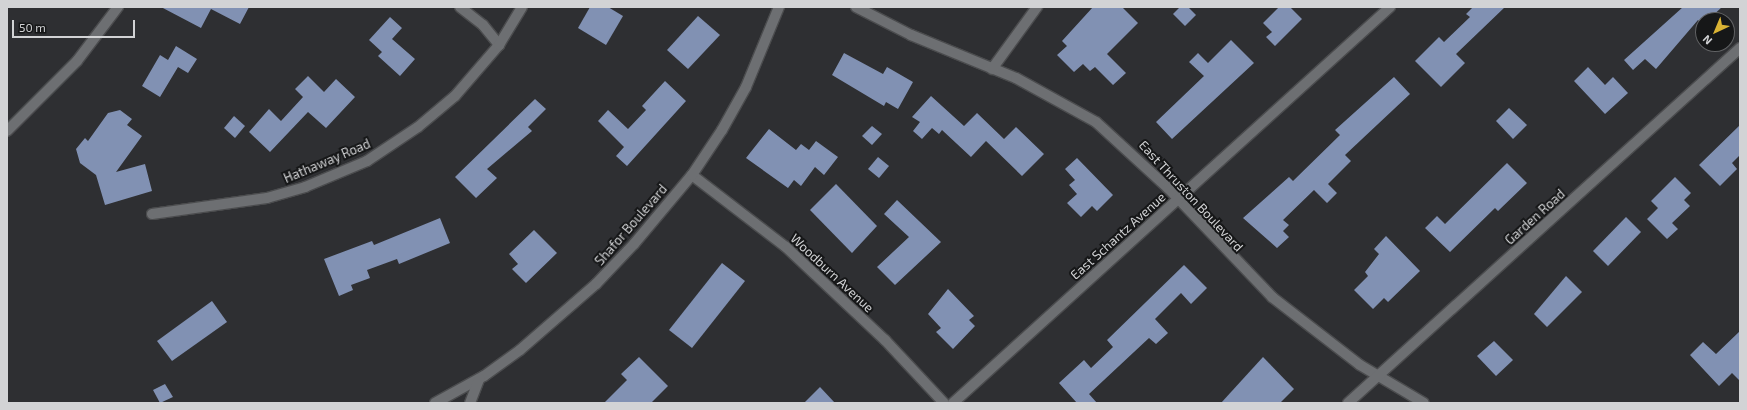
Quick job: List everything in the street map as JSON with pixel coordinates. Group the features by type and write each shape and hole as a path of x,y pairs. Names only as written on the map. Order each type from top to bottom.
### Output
{"street":[{"path":"7,131 77,61 118,7"},
{"path":"460,7 483,25 499,45"},
{"name":"Hathaway Road","path":"152,214 267,198 305,187 367,161 418,127 455,96 499,45 522,7"},
{"name":"Shafor Boulevard","path":"435,403 479,379 520,350 596,284 692,175 746,87 779,7"},
{"name":"East Thruston Boulevard","path":"856,7 992,69 1096,122 1130,150 1272,298 1376,376 1424,403"},
{"path":"992,69 1037,7"},
{"name":"East Schantz Avenue","path":"953,403 1390,7"},
{"name":"Garden Road","path":"1348,403 1376,376 1740,48"},
{"name":"Woodburn Avenue","path":"692,175 786,247 885,340 944,403"},
{"path":"470,403 479,379"}],"building":[{"path":"161,7 249,7 240,24 211,9 201,28"},
{"path":"590,7 608,7 623,16 606,45 578,28"},
{"path":"1093,7 1122,7 1138,23 1107,54 1126,73 1113,85 1095,67 1090,71 1083,64 1074,72 1057,55 1067,46 1062,41"},
{"path":"1180,7 1188,7 1196,15 1185,26 1173,14"},
{"path":"1279,7 1290,7 1302,19 1275,46 1266,37 1272,32 1263,23"},
{"path":"1473,7 1505,7 1456,54 1465,63 1441,87 1415,61 1439,37 1444,42 1470,17 1466,14"},
{"path":"1683,7 1722,7 1717,12 1695,12 1695,24 1656,69 1645,59 1633,70 1624,60"},
{"path":"698,16 720,35 688,69 667,50"},
{"path":"390,17 402,28 392,39 415,59 400,76 378,56 382,52 369,40"},
{"path":"1231,40 1254,63 1172,139 1156,122 1204,76 1189,62 1198,53 1208,63"},
{"path":"176,46 197,59 188,73 178,67 160,97 142,86 160,55 168,60"},
{"path":"844,53 883,74 887,67 913,82 898,109 886,102 884,106 832,75"},
{"path":"1588,67 1605,85 1613,77 1628,93 1605,114 1574,81"},
{"path":"308,76 324,92 336,79 355,97 326,128 308,112 270,152 249,132 269,109 281,121 303,97 295,89"},
{"path":"1394,77 1410,94 1345,155 1351,161 1328,184 1337,193 1327,203 1314,190 1283,220 1289,225 1283,231 1289,237 1277,248 1243,218 1289,177 1293,181 1340,135 1335,130"},
{"path":"665,81 686,101 627,166 616,156 624,147 598,121 608,110 628,129 646,110 642,106"},
{"path":"931,96 964,126 977,113 1004,139 1016,127 1044,154 1022,176 986,141 971,157 942,130 939,134 932,128 922,139 913,131 920,122 912,117"},
{"path":"535,99 546,109 528,127 532,131 487,169 497,178 476,198 455,177"},
{"path":"1509,108 1527,125 1513,139 1496,121"},
{"path":"120,110 132,119 127,125 142,136 116,172 145,164 152,191 105,205 96,175 80,163 76,149 85,138 88,141 108,113"},
{"path":"234,116 245,126 235,138 224,128"},
{"path":"1740,125 1740,155 1732,163 1737,169 1720,186 1699,165"},
{"path":"872,126 882,134 872,145 862,136"},
{"path":"769,129 796,150 801,144 809,150 816,141 838,157 824,175 815,167 801,186 794,180 788,188 746,158"},
{"path":"878,157 889,166 879,178 868,169"},
{"path":"1077,158 1113,195 1097,211 1092,206 1081,217 1067,203 1077,194 1069,185 1075,180 1065,169"},
{"path":"1507,163 1527,183 1498,211 1495,208 1450,252 1425,228 1437,216 1445,224"},
{"path":"1675,177 1691,193 1684,200 1690,206 1672,223 1678,229 1667,239 1647,219 1658,208 1651,201"},
{"path":"836,184 877,226 852,253 810,210"},
{"path":"897,200 941,242 895,285 877,267 909,237 884,214"},
{"path":"1626,217 1641,232 1608,266 1593,251"},
{"path":"440,218 450,243 399,264 397,259 367,270 370,278 351,285 353,290 339,296 324,259 372,241 374,245"},
{"path":"534,230 557,253 526,283 512,269 518,264 509,254"},
{"path":"1386,236 1420,271 1388,302 1384,298 1373,309 1354,290 1368,276 1365,272 1379,254 1374,249"},
{"path":"722,263 745,281 692,348 669,330"},
{"path":"1184,265 1207,288 1191,304 1181,293 1155,319 1168,333 1156,344 1149,338 1089,394 1097,403 1077,403 1059,383 1084,360 1091,368 1113,347 1107,340"},
{"path":"1566,276 1582,292 1547,327 1534,314"},
{"path":"948,289 974,316 969,320 975,326 953,349 936,332 941,328 928,314"},
{"path":"212,301 227,322 172,361 157,341"},
{"path":"1740,331 1740,381 1732,373 1719,386 1690,355 1703,342 1716,354"},
{"path":"1494,341 1513,360 1496,376 1477,356"},
{"path":"639,357 668,386 651,403 604,403 627,380 621,374"},
{"path":"1263,357 1294,389 1280,403 1221,403"},
{"path":"165,384 173,397 160,403 153,390"},
{"path":"820,387 835,403 804,403"}]}
